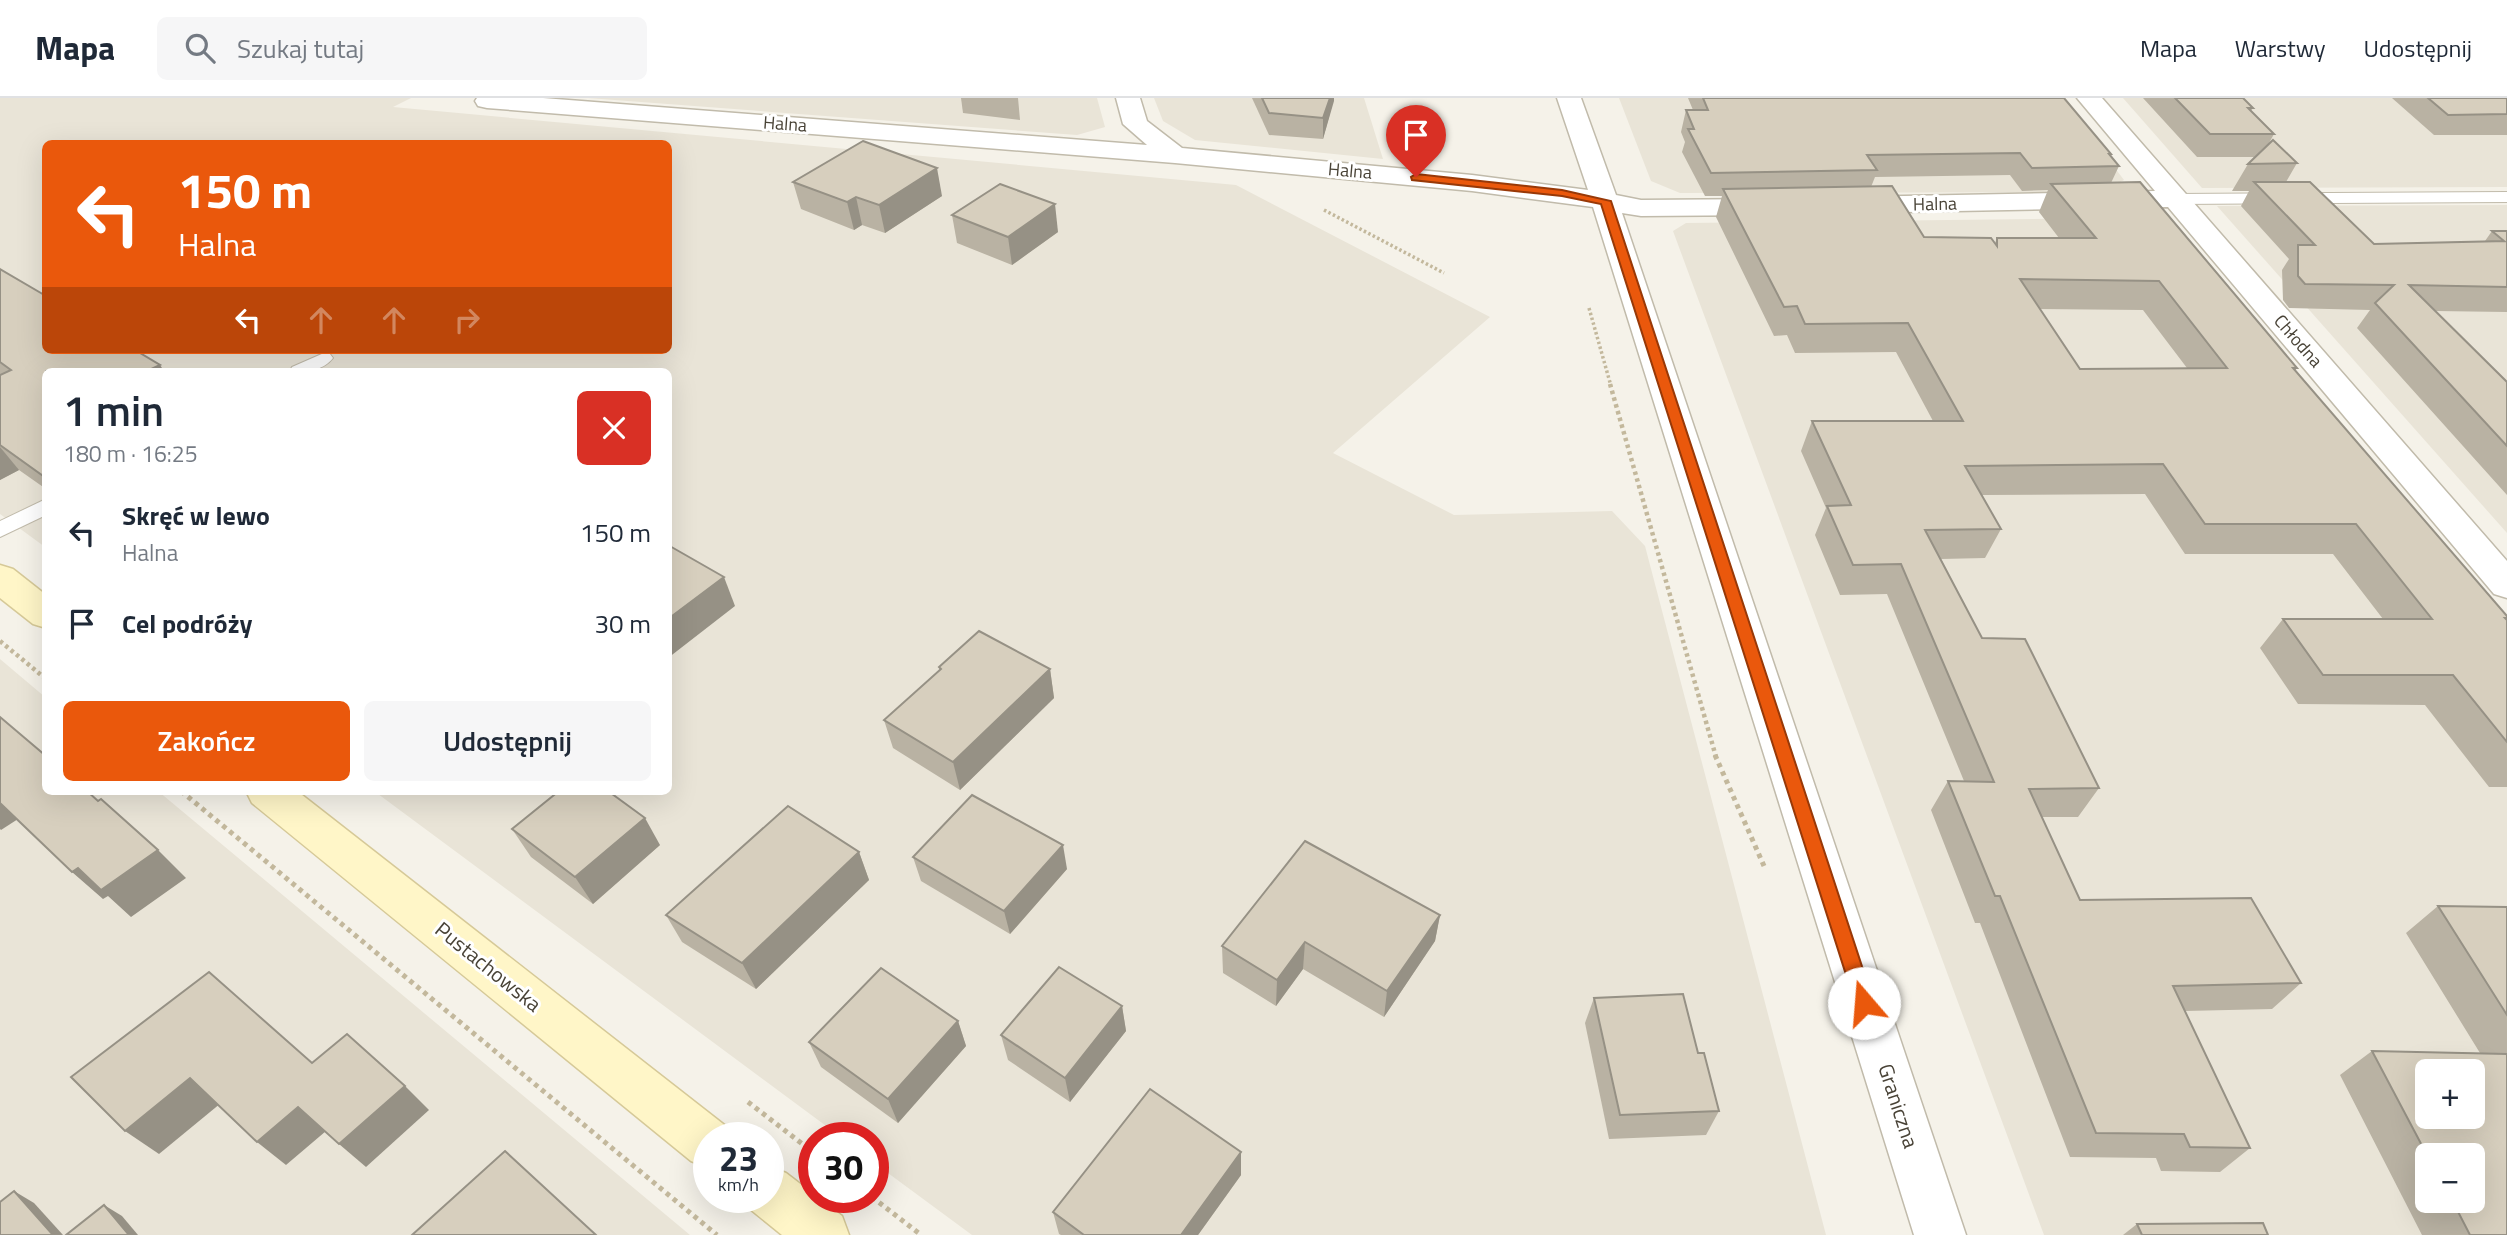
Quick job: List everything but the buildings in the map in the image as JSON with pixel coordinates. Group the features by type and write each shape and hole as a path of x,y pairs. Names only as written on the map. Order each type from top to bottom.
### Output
{"street":[{"path":"1128,98 1136,124 1175,155"},
{"name":"Graniczna","path":"1569,98 1605,201 1940,1235"},
{"name":"Chłodna","path":"2089,98 2507,585"},
{"name":"Halna","path":"486,101 1175,155 1562,193 1641,208 1792,206"},
{"path":"1090,148 1136,124"},
{"name":"Halna","path":"1834,205 2177,199"},
{"path":"0,578 42,612"},
{"name":"Pustachowska","path":"272,795 693,1131"},
{"path":"784,1204 823,1235"}],"lane":[{"name":"Halna","path":"2177,199 2507,197"},
{"path":"305,368 324,358"},
{"path":"0,530 42,508"}],"path":[{"path":"1278,165 1289,185 1325,210 1444,273"},
{"path":"1585,294 1713,750 1765,869"},
{"path":"0,641 42,676"},
{"path":"186,795 717,1235"},
{"path":"889,1210 921,1235"}],"shaded area":[{"path":"0,98 411,98 393,107 1236,185 1490,317 1333,453 1454,515 1612,511 1645,546 1826,1235 972,1235 889,1174 889,1122 821,1122 379,795 672,795 672,368 42,368 42,545 0,514"},
{"path":"588,98 1097,98 1105,127 1077,135"},
{"path":"1154,98 1364,98 1383,159 1195,140 1163,121"},
{"path":"1619,98 2062,98 2124,180 2102,192 1680,193 1651,181"},
{"path":"2123,98 2491,98 2507,111 2507,187 2202,188"},
{"path":"2507,205 2507,533 2217,206"},
{"path":"2129,218 2507,635 2507,1235 2044,1235 1673,231 1686,223"},
{"path":"0,659 42,694 42,795 163,795 690,1235 0,1235"}],"route":[{"path":"1416,177 1562,193 1605,201 1864,1003"}]}
